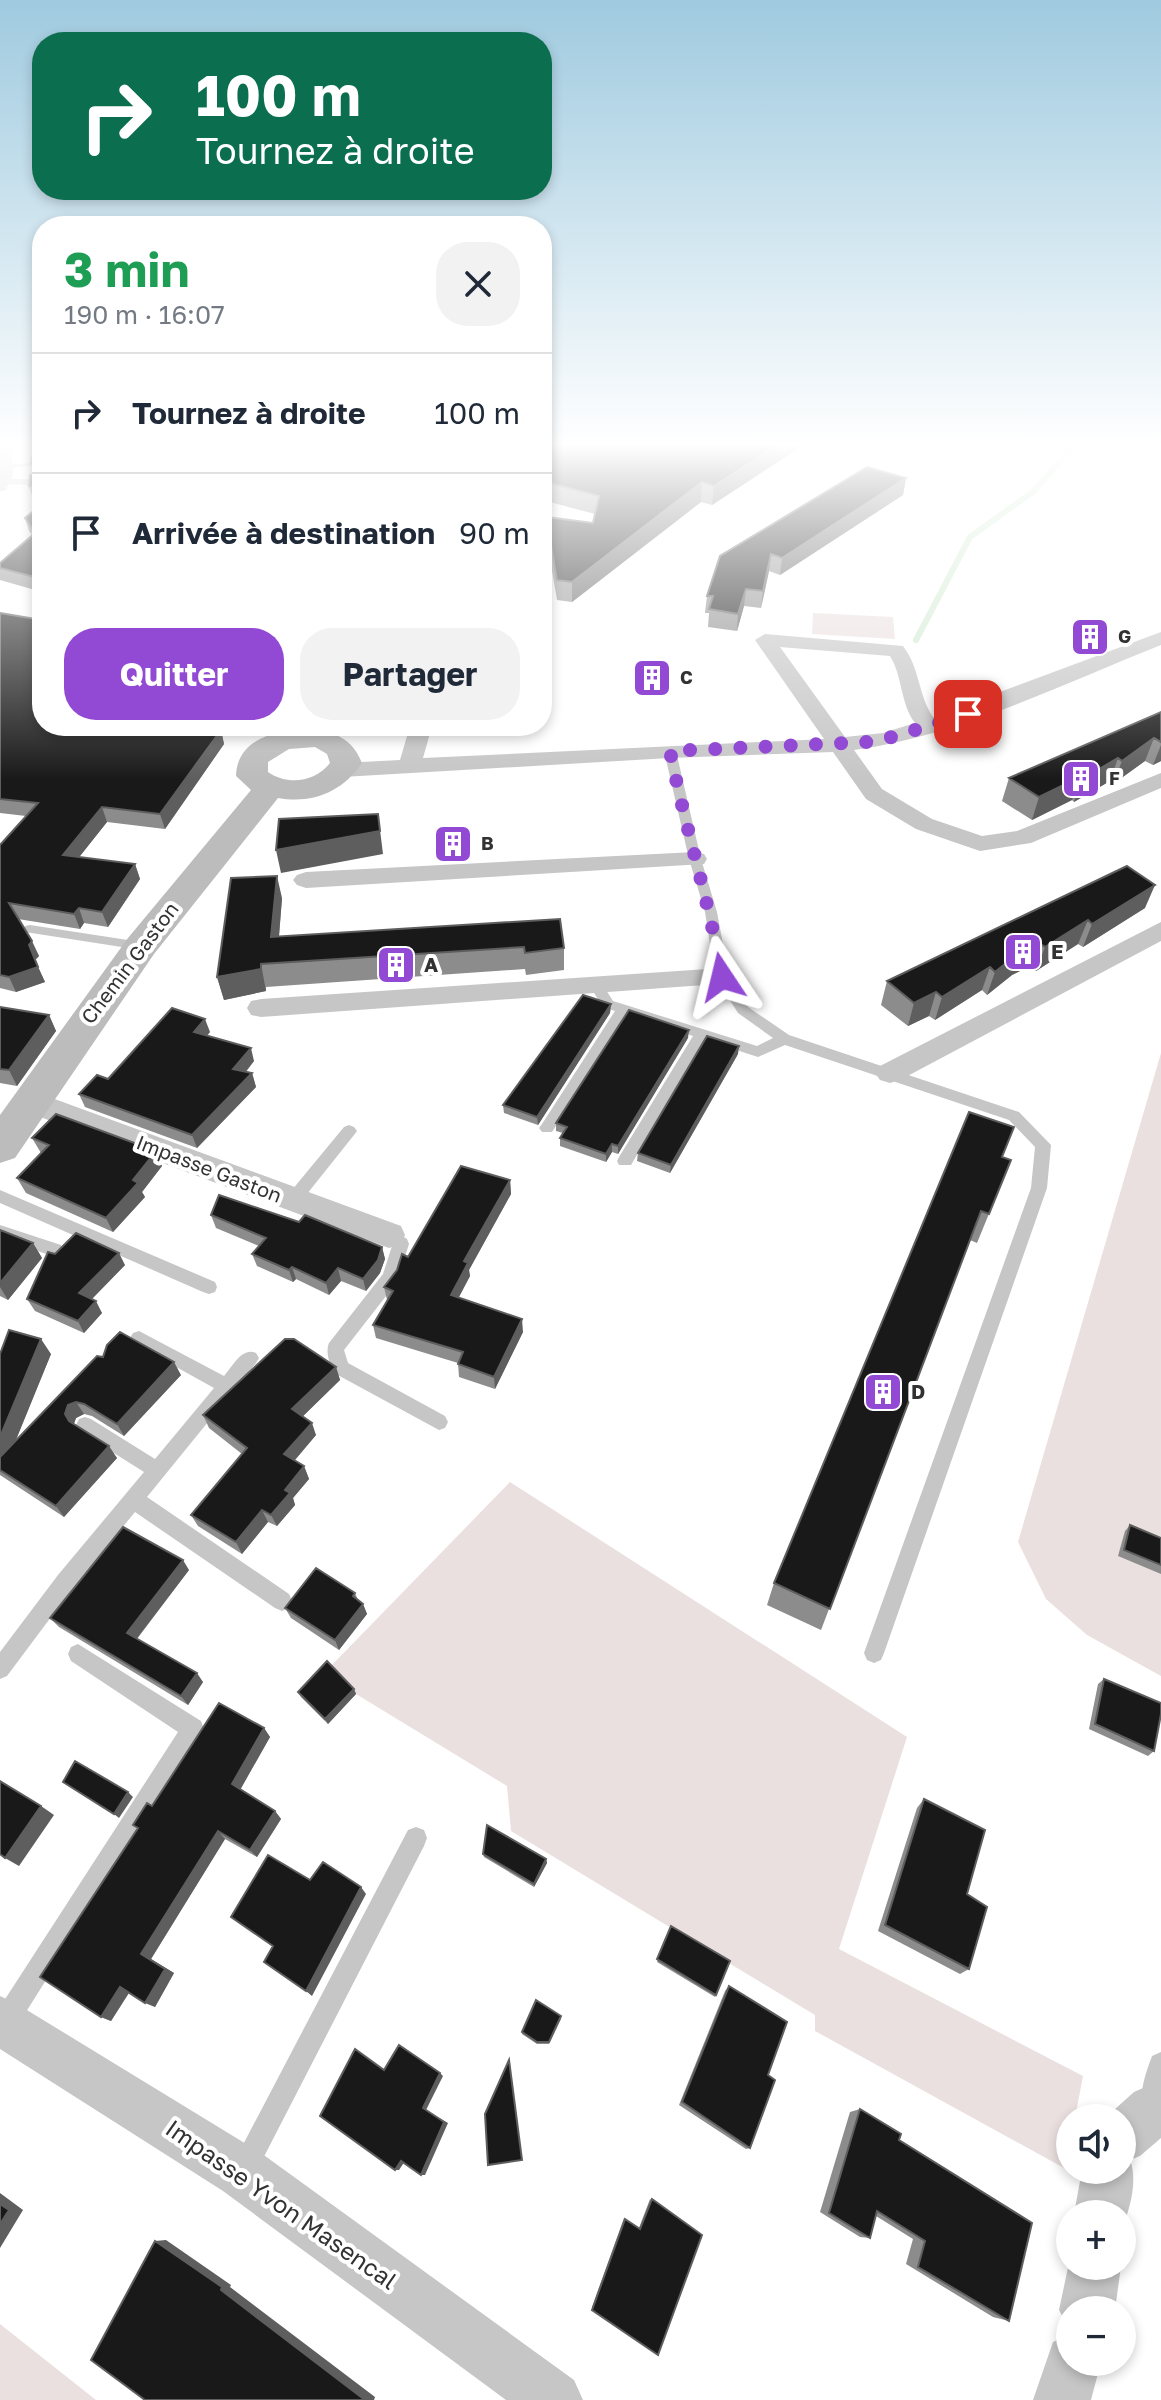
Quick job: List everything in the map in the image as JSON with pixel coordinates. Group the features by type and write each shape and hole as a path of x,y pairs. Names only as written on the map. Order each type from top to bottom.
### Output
{"street":[{"path":"297,736 268,746 252,760 252,776 270,787 311,788 342,770 670,751 839,745 885,739 968,714 1161,638"},
{"path":"928,725 919,717 904,657 896,650 765,640 874,794 924,824 980,844 1022,838 1161,780"},
{"path":"316,736 341,749 345,755 342,770"},
{"path":"410,766 418,736"},
{"name":"Chemin Gaston","path":"0,1147 141,946 270,787"},
{"path":"306,880 695,859"},
{"path":"890,1073 1161,930"},
{"path":"261,1008 722,977"},
{"name":"Impasse Gaston","path":"30,1101 389,1235"},
{"name":"Impasse Yvon Masencal","path":"2,2022 242,2172 554,2400"},
{"path":"1062,2400 1069,2376"}],"lane":[{"path":"670,751 695,859 711,912 722,977 743,1010 784,1039 1014,1116 1043,1145 1039,1188 874,1653"},
{"path":"30,929 141,946"},
{"path":"596,985 608,1004 758,1052 784,1039"},
{"path":"547,1128 624,1009"},
{"path":"625,1161 702,1034"},
{"path":"293,1200 349,1131"},
{"path":"0,1196 209,1287"},
{"path":"0,1231 55,1250"},
{"path":"389,1235 401,1244 391,1277 335,1348 340,1368 439,1422"},
{"path":"139,1338 226,1386"},
{"path":"0,1669 65,1582 250,1358"},
{"path":"85,1425 157,1470"},
{"path":"133,1499 282,1601"},
{"path":"2,2022 193,1729 78,1654"},
{"path":"242,2172 416,1838"}],"shaded area":[{"path":"813,613 893,617 895,639 812,634"},
{"path":"1161,1053 1161,1676 1087,1635 1046,1599 1018,1542"},
{"path":"510,1482 907,1737 839,1949 1083,2076 1078,2104 1056,2104 1056,2164 815,2031 815,2015 511,1831 507,1786 356,1694 330,1667"},
{"path":"0,2324 96,2400 0,2400"}],"building":[{"path":"8,556 32,556 32,576 0,568 0,563"},
{"path":"553,556 606,556 572,582 557,580"},
{"path":"720,556 771,556 763,591 746,589 738,614 709,609 713,596 707,596"},
{"path":"0,613 32,618 32,736 217,736 160,814 102,807 63,855 135,864 102,912 79,908 74,914 9,903 32,941 29,945 38,967 9,977 0,975 0,845 38,803 0,799"},
{"path":"1161,712 1161,742 1154,738 1122,761 1118,758 1082,779 1080,777 1039,797 1009,778"},
{"path":"378,814 380,831 276,850 279,819"},
{"path":"1127,866 1155,885 1092,924 1088,920 1045,947 1038,942 995,972 990,967 942,997 936,992 914,1003 887,981"},
{"path":"277,876 271,937 560,919 564,948 525,953 524,947 261,964 261,969 217,977 231,878"},
{"path":"583,995 611,1004 537,1117 503,1105"},
{"path":"0,1007 49,1015 9,1070 0,1069"},
{"path":"172,1008 205,1019 194,1032 251,1048 233,1069 252,1073 192,1135 79,1094 97,1075 108,1079"},
{"path":"629,1010 689,1030 618,1146 612,1144 606,1154 560,1138 567,1127 556,1123"},
{"path":"707,1036 739,1046 671,1165 638,1153"},
{"name":"D","path":"969,1112 1014,1127 1002,1157 1011,1160 989,1214 981,1211 830,1609 774,1583"},
{"path":"56,1114 156,1151 133,1180 138,1183 106,1218 17,1178 49,1145 32,1138"},
{"path":"461,1166 510,1180 464,1261 468,1263 451,1295 522,1319 494,1377 458,1364 463,1352 373,1325 393,1291 384,1287 397,1270 402,1254 408,1257"},
{"path":"219,1195 299,1222 305,1215 382,1247 378,1260 363,1279 338,1268 326,1283 292,1267 289,1270 252,1254 266,1238 211,1215"},
{"path":"0,1230 33,1243 0,1283"},
{"path":"76,1233 119,1253 79,1293 96,1301 78,1321 27,1299 48,1252 55,1254"},
{"path":"9,1330 41,1339 0,1437 0,1354"},
{"path":"120,1332 174,1362 117,1424 84,1404 76,1402 68,1405 65,1414 69,1421 109,1446 56,1506 0,1470 0,1457 97,1356 103,1357 107,1345"},
{"path":"285,1339 294,1339 336,1367 292,1409 312,1423 284,1454 304,1466 285,1490 290,1493 271,1515 262,1510 236,1542 191,1515 247,1448 203,1415"},
{"path":"1130,1525 1161,1538 1161,1565 1124,1550"},
{"path":"123,1527 183,1560 127,1633 197,1673 181,1696 50,1618"},
{"path":"316,1568 355,1593 353,1596 363,1604 335,1640 285,1608"},
{"path":"327,1661 354,1689 325,1719 298,1692"},
{"path":"1104,1679 1161,1703 1154,1751 1095,1724"},
{"path":"219,1703 264,1728 232,1784 275,1811 250,1850 218,1831 141,1954 165,1969 145,2003 120,1987 101,2017 40,1977 138,1828 133,1825 147,1803 152,1806"},
{"path":"75,1761 128,1792 114,1814 63,1782"},
{"path":"0,1781 41,1806 5,1858 0,1854"},
{"path":"924,1799 985,1830 967,1894 987,1907 969,1969 885,1925"},
{"path":"487,1825 546,1859 534,1884 483,1854"},
{"path":"268,1855 310,1880 323,1862 361,1887 306,1991 264,1962 273,1946 231,1917"},
{"path":"671,1926 730,1961 716,1995 657,1959"},
{"path":"729,1986 787,2022 768,2075 775,2080 750,2148 682,2102"},
{"path":"536,2000 561,2016 549,2042 537,2042 522,2032"},
{"path":"399,2045 440,2073 423,2108 444,2122 421,2175 401,2161 395,2170 320,2116 355,2049 384,2070"},
{"path":"509,2060 522,2160 488,2165 485,2114"},
{"path":"860,2109 901,2134 899,2140 1032,2223 1009,2321 918,2267 925,2241 877,2211 870,2238 829,2213"},
{"path":"652,2199 702,2235 658,2355 592,2310 625,2219 640,2229"},
{"path":"0,2204 9,2210 0,2224"},
{"path":"155,2241 222,2287 221,2290 365,2400 145,2400 91,2360"}],"waterway":[{"path":"916,640 960,556"}],"place":[{"name":"G","path":"1090,637"},
{"name":"C","path":"652,678"},
{"name":"F","path":"1081,779"},
{"name":"B","path":"453,844"},
{"name":"E","path":"1023,952"},
{"name":"A","path":"396,965"},
{"name":"D","path":"883,1392"}],"route":[{"path":"722,977 711,912 695,859 670,751 868,742 968,714"}]}
